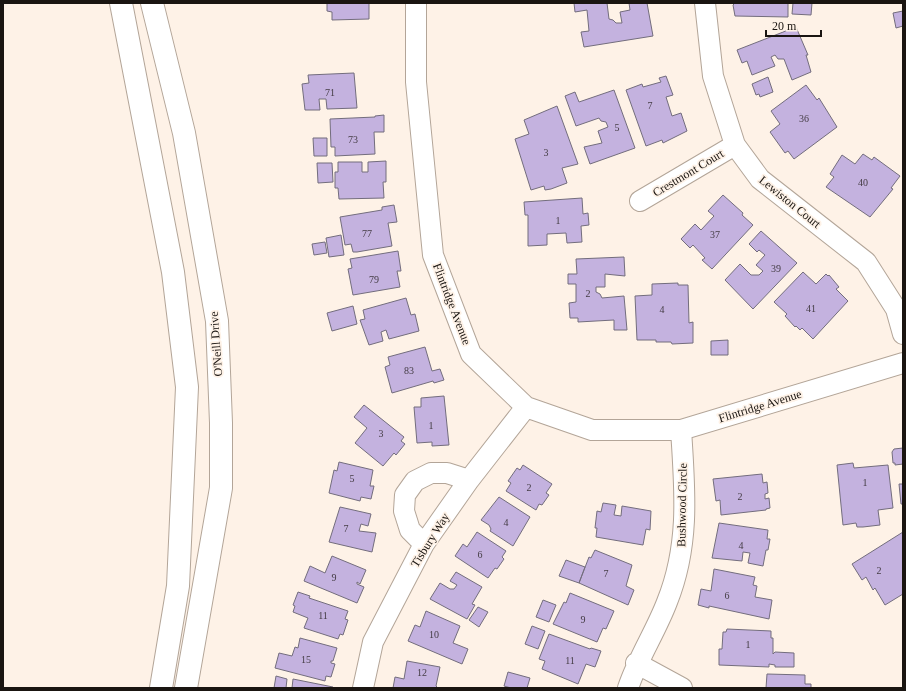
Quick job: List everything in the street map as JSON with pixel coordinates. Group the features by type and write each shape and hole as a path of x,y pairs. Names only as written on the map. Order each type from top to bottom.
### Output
{"main road":[{"path":"121,3 173,272 187,387 178,586 161,688"},
{"name":"O'Neill Drive","path":"152,3 184,133 217,329 221,423 221,488 186,688"}],"street":[{"name":"Flintridge Avenue","path":"416,3 416,82 433,255 471,354 526,407 592,430 681,430 903,363"},
{"name":"Lewiston Court","path":"705,3 713,76 735,145 760,179 866,262 896,309 903,334"},
{"name":"Crestmont Court","path":"640,201 735,145"},
{"name":"Tisbury Way","path":"363,688 373,642 424,544 469,480 526,407"},
{"name":"Bushwood Circle","path":"628,688 636,663 667,603 680,562 684,531 685,489 681,430"},
{"path":"424,544 410,530 404,511 404,495 415,481 431,474 447,473 469,480"},
{"path":"636,663 682,688"}],"building":[{"path":"327,3 369,3 369,19 332,20 332,12 327,11"},
{"path":"574,3 607,3 609,19 616,23 622,23 620,12 630,10 629,3 647,3 653,36 584,47 581,32 589,31 587,10 575,12"},
{"path":"735,3 788,3 788,17 735,16 733,5"},
{"path":"793,3 812,3 811,15 792,14"},
{"path":"903,11 903,26 896,28 893,13"},
{"path":"796,27 808,55 806,55 811,72 792,80 784,59 778,59 775,55 771,57 775,66 752,75 747,61 742,63 737,50"},
{"path":"354,73 357,108 327,109 326,99 319,99 320,110 305,110 302,84 309,83 308,75"},
{"path":"666,76 673,95 666,97 672,116 681,113 687,131 663,143 662,140 646,146 626,90 642,84 643,87 661,82 659,78"},
{"path":"768,77 773,92 760,97 759,94 756,95 752,84"},
{"path":"806,85 817,100 819,98 837,127 794,159 788,151 785,153 770,132 780,124 771,111"},
{"path":"614,90 635,148 590,164 584,147 602,143 598,131 608,127 606,122 601,121 599,118 576,126 565,96 575,92 579,102"},
{"path":"557,106 578,164 562,168 567,183 551,189 545,190 544,186 531,190 515,139 529,134 524,120"},
{"path":"384,115 384,132 374,132 375,154 335,156 335,147 331,147 330,119 375,117"},
{"path":"313,138 327,138 327,156 314,156"},
{"path":"863,154 872,160 874,157 900,176 891,188 893,189 870,217 826,187 834,177 830,174 842,155 855,164"},
{"path":"386,161 386,182 383,182 384,198 339,199 338,188 335,188 335,172 338,172 338,162 362,162 362,172 368,172 368,162"},
{"path":"317,163 332,163 333,182 318,183"},
{"path":"723,195 743,213 742,215 753,225 712,269 702,260 705,258 693,245 690,248 681,239 695,224 701,230 714,216 708,211"},
{"path":"582,198 583,214 588,213 589,225 581,226 582,242 567,243 566,233 547,234 547,245 528,246 528,215 525,215 524,202"},
{"path":"394,205 397,222 388,223 392,246 353,252 351,244 345,245 340,217 382,210 382,207"},
{"path":"761,231 797,263 753,309 725,280 740,264 751,275 759,275 763,271 756,265 765,255 759,250 757,252 749,244"},
{"path":"341,235 344,255 329,257 326,238"},
{"path":"325,242 327,253 314,255 312,244"},
{"path":"398,251 401,271 397,271 400,287 353,295 348,269 352,268 350,259"},
{"path":"624,257 625,276 605,274 605,287 596,287 596,292 600,294 602,298 624,296 627,330 614,330 614,320 578,322 578,318 570,318 569,303 576,302 576,284 568,284 568,274 577,274 576,259"},
{"path":"803,272 816,284 826,274 828,276 829,275 839,287 836,289 848,301 813,339 802,328 800,330 796,326 795,327 785,316 787,314 774,302"},
{"path":"678,283 678,285 688,285 689,323 693,322 693,343 672,344 671,342 656,342 656,340 637,340 635,296 652,295 652,284"},
{"path":"406,298 411,315 415,314 419,331 389,339 386,330 381,332 383,341 369,345 360,320 365,319 363,310"},
{"path":"353,306 357,324 332,331 327,313"},
{"path":"728,340 728,355 711,355 711,341"},
{"path":"425,347 432,371 440,369 444,380 434,383 433,381 392,393 385,367 390,365 388,357"},
{"path":"444,396 449,445 432,446 432,442 417,443 414,407 421,407 421,398"},
{"path":"364,405 404,437 401,441 405,444 396,455 394,453 383,466 355,443 367,428 354,417"},
{"path":"903,448 903,464 895,465 895,463 893,463 892,452 894,449"},
{"path":"339,462 373,470 370,486 374,486 371,499 361,497 360,501 329,493 334,470 337,471"},
{"path":"853,463 854,468 888,465 893,508 878,510 880,525 857,527 856,523 843,525 837,465"},
{"path":"523,465 552,484 546,493 549,495 542,505 539,504 536,510 506,491 511,483 508,481 517,468 520,470"},
{"path":"762,474 763,483 767,482 768,493 765,494 765,499 769,498 770,508 766,510 721,515 720,500 716,501 713,479"},
{"path":"899,484 903,484 903,504 901,504"},
{"path":"499,497 530,517 513,546 490,531 491,529 489,525 481,520"},
{"path":"603,503 616,505 614,515 621,516 622,506 651,511 650,530 646,529 643,545 596,537 597,528 595,528 597,511 601,512"},
{"path":"340,507 371,514 368,526 361,524 359,531 376,533 372,552 329,542"},
{"path":"719,523 768,530 767,539 770,539 763,566 748,563 750,553 743,552 742,561 712,558"},
{"path":"477,532 506,551 502,557 504,559 488,578 455,556 463,544 467,547"},
{"path":"903,532 903,594 885,605 875,588 873,590 866,577 862,580 852,564"},
{"path":"595,550 632,565 626,586 634,590 628,605 579,583 589,557 591,558"},
{"path":"332,556 366,570 360,584 357,582 357,584 364,587 357,603 304,581 310,566 325,573"},
{"path":"566,560 585,567 579,583 559,576"},
{"path":"714,569 755,577 753,585 757,586 755,597 772,600 769,619 698,605 701,589 711,591"},
{"path":"456,572 482,587 472,604 475,605 467,619 430,599 440,583 450,589 454,589 457,585 450,581"},
{"path":"298,592 310,596 309,598 348,611 345,619 348,620 343,635 340,634 338,639 304,628 308,618 293,612 295,606 293,605"},
{"path":"570,593 614,611 606,629 603,628 597,642 553,624 564,602 566,603"},
{"path":"543,600 556,605 549,622 536,617"},
{"path":"478,607 488,612 479,627 469,620"},
{"path":"426,611 460,626 453,643 468,649 462,664 408,641 415,625 420,627"},
{"path":"532,626 545,631 538,649 525,644"},
{"path":"727,629 771,631 771,638 773,638 773,654 775,652 794,653 794,667 775,667 775,665 769,664 769,667 719,665 719,649 722,649 723,632 726,632"},
{"path":"549,634 590,649 601,651 595,667 586,664 578,684 542,669 545,661 539,659"},
{"path":"300,638 337,648 333,661 331,661 331,663 335,664 331,677 326,676 325,681 275,668 279,653 292,656 295,647 298,648"},
{"path":"407,661 440,667 436,686 438,688 393,688 395,677 404,679"},
{"path":"508,672 530,678 527,688 511,688 504,686"},
{"path":"767,674 805,675 805,684 811,684 811,688 766,688"},
{"path":"276,676 287,679 286,688 274,688"},
{"path":"293,679 333,687 333,688 292,688"}]}
